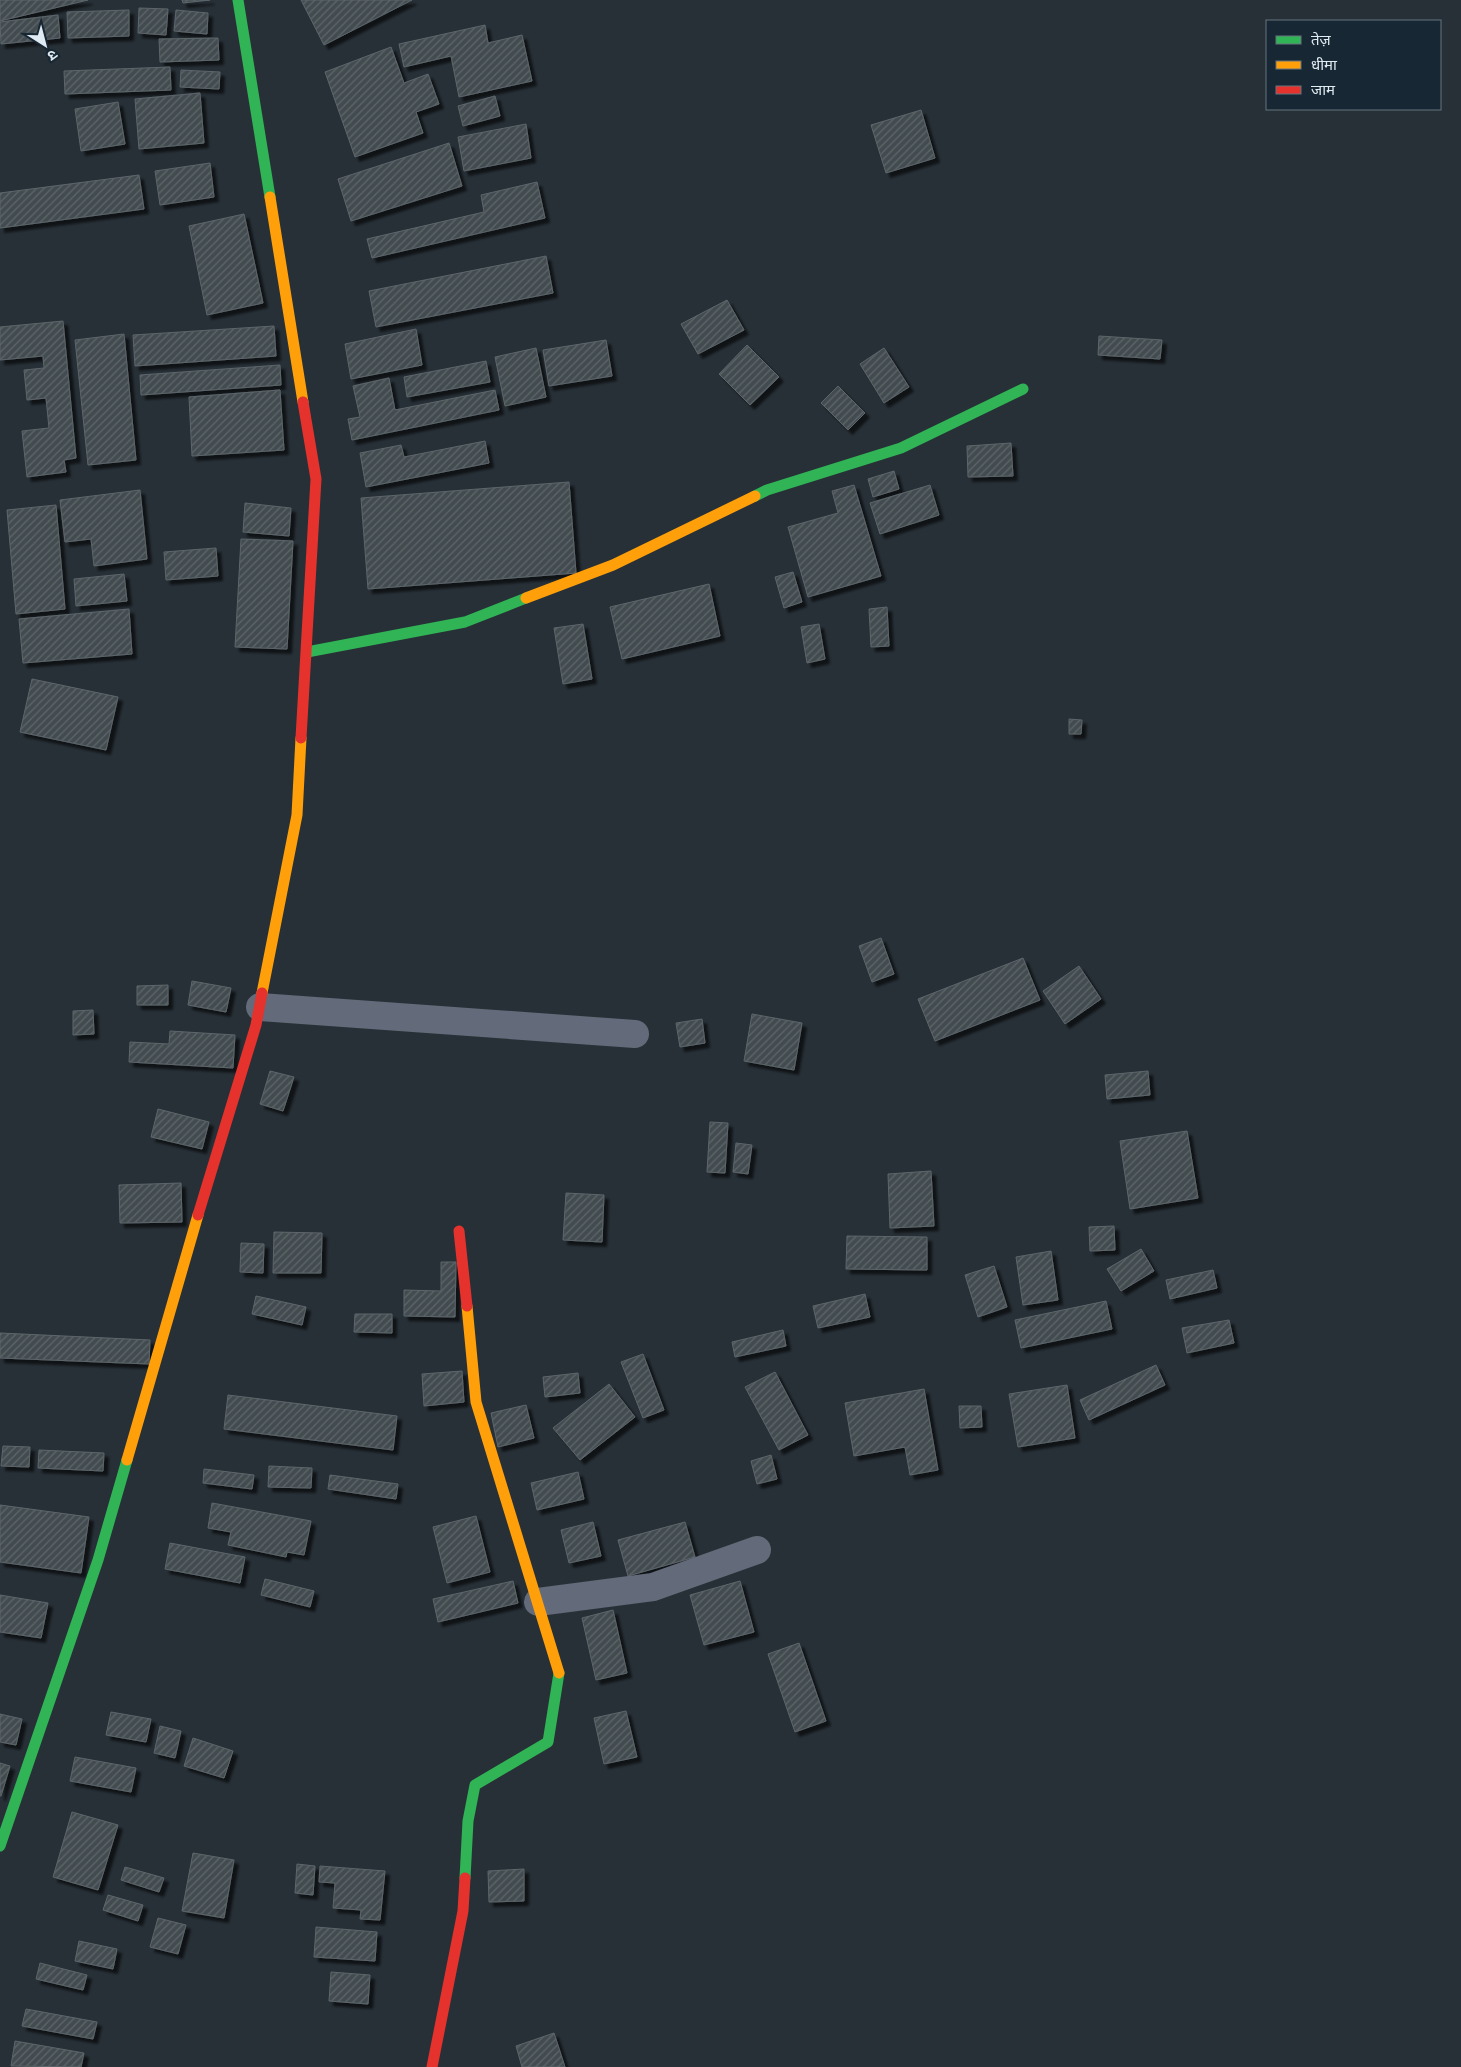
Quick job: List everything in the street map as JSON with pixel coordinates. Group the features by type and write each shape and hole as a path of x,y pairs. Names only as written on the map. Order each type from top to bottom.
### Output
{"street":[{"path":"0,1846 98,1560 260,1007 297,815 316,479 238,0"},
{"path":"307,652 465,622 613,565 767,490 901,448 1023,389"},
{"path":"260,1007 636,1034"},
{"path":"432,2067 463,1911 468,1821 475,1785 548,1742 559,1672 476,1402 459,1231"},
{"path":"538,1602 653,1587 757,1550"}],"building":[{"path":"0,0 88,0 0,21"},
{"path":"182,0 210,0 183,3"},
{"path":"301,0 412,0 324,45"},
{"path":"139,8 168,9 166,35 138,33"},
{"path":"129,10 129,36 68,38 67,12"},
{"path":"176,10 208,13 207,34 174,31"},
{"path":"58,15 60,38 1,44 0,22"},
{"path":"485,25 488,43 522,35 532,81 459,97 451,56 404,67 399,44"},
{"path":"218,38 219,60 160,62 159,39"},
{"path":"391,47 404,83 428,74 439,104 416,112 423,133 355,157 325,72"},
{"path":"170,67 171,90 65,94 64,71"},
{"path":"181,70 220,72 219,89 180,87"},
{"path":"200,93 204,143 139,149 135,99"},
{"path":"495,96 500,116 463,126 458,106"},
{"path":"118,102 125,144 81,151 75,109"},
{"path":"921,110 935,158 886,173 871,125"},
{"path":"526,124 531,158 464,171 458,137"},
{"path":"449,143 462,186 351,221 338,179"},
{"path":"210,163 214,197 160,205 155,171"},
{"path":"139,175 144,209 0,228 0,193"},
{"path":"537,182 545,218 372,258 367,239 484,212 481,195"},
{"path":"244,214 263,303 207,315 189,226"},
{"path":"546,256 553,293 376,327 369,291"},
{"path":"727,300 744,330 698,354 681,324"},
{"path":"63,321 76,458 64,460 66,472 27,477 22,431 49,428 46,398 27,400 24,370 44,368 43,356 0,360 0,327"},
{"path":"274,326 276,356 135,366 133,335"},
{"path":"416,329 422,365 351,379 345,344"},
{"path":"124,334 136,460 88,465 75,340"},
{"path":"1099,336 1162,340 1160,359 1098,355"},
{"path":"606,340 612,376 549,386 543,350"},
{"path":"747,345 779,377 750,405 719,374"},
{"path":"536,348 546,397 505,406 495,357"},
{"path":"884,348 909,387 884,403 860,364"},
{"path":"486,361 490,382 407,397 404,377"},
{"path":"280,365 281,385 141,395 140,375"},
{"path":"389,378 395,410 495,390 499,410 352,440 348,419 360,417 353,386"},
{"path":"838,386 865,413 848,430 821,403"},
{"path":"280,390 284,450 192,456 189,397"},
{"path":"485,441 489,463 366,487 360,453 401,445 404,457"},
{"path":"1011,443 1013,476 968,477 967,446"},
{"path":"894,471 899,489 873,497 868,479"},
{"path":"569,482 576,573 368,589 361,498"},
{"path":"854,485 881,576 808,597 788,527 838,513 832,491"},
{"path":"930,485 939,515 880,534 870,503"},
{"path":"140,490 147,559 94,566 91,539 65,542 60,500"},
{"path":"245,503 291,508 289,536 243,532"},
{"path":"56,505 65,609 16,614 7,510"},
{"path":"241,539 293,541 287,649 235,647"},
{"path":"216,548 218,576 166,580 164,552"},
{"path":"793,572 802,602 784,608 775,577"},
{"path":"124,574 127,601 76,606 74,579"},
{"path":"709,584 720,636 622,659 610,607"},
{"path":"887,607 889,646 871,647 869,609"},
{"path":"129,609 132,654 23,663 19,619"},
{"path":"583,624 592,679 563,684 554,628"},
{"path":"819,624 825,659 807,663 801,627"},
{"path":"32,679 118,697 106,750 20,732"},
{"path":"1069,719 1082,720 1081,734 1069,734"},
{"path":"881,938 894,974 872,982 859,946"},
{"path":"1023,958 1040,1000 935,1041 918,999"},
{"path":"1079,966 1101,999 1065,1024 1043,991"},
{"path":"192,981 231,988 226,1012 188,1005"},
{"path":"168,985 168,1005 137,1005 137,986"},
{"path":"93,1010 94,1034 73,1035 73,1011"},
{"path":"752,1014 802,1023 794,1070 744,1061"},
{"path":"702,1019 705,1043 680,1047 676,1023"},
{"path":"170,1031 235,1035 233,1068 129,1062 130,1042 169,1044"},
{"path":"270,1071 294,1077 283,1111 260,1104"},
{"path":"1148,1071 1150,1095 1107,1099 1105,1075"},
{"path":"158,1109 209,1122 202,1149 151,1137"},
{"path":"710,1122 728,1123 725,1173 707,1172"},
{"path":"1187,1131 1198,1198 1130,1209 1120,1141"},
{"path":"736,1143 752,1145 748,1174 733,1172"},
{"path":"931,1171 934,1226 890,1228 888,1174"},
{"path":"181,1183 182,1222 120,1223 119,1185"},
{"path":"566,1193 604,1195 602,1242 563,1240"},
{"path":"1114,1226 1115,1250 1090,1251 1089,1227"},
{"path":"274,1232 322,1233 321,1273 273,1273"},
{"path":"847,1236 927,1237 927,1270 846,1269"},
{"path":"241,1243 264,1244 263,1273 240,1272"},
{"path":"1141,1249 1154,1271 1121,1291 1107,1269"},
{"path":"1051,1251 1058,1300 1023,1305 1016,1257"},
{"path":"441,1262 456,1262 455,1317 404,1316 404,1290 441,1291"},
{"path":"994,1266 1007,1307 978,1317 965,1275"},
{"path":"1213,1270 1217,1288 1170,1299 1166,1280"},
{"path":"865,1294 870,1317 818,1328 813,1306"},
{"path":"256,1296 306,1307 302,1325 252,1314"},
{"path":"1106,1301 1112,1329 1021,1348 1015,1320"},
{"path":"355,1314 392,1314 392,1333 354,1332"},
{"path":"1229,1320 1234,1343 1187,1353 1182,1328"},
{"path":"783,1330 786,1346 735,1357 732,1342"},
{"path":"0,1333 150,1340 149,1364 0,1358"},
{"path":"643,1354 664,1410 643,1418 621,1362"},
{"path":"1156,1365 1165,1385 1089,1420 1080,1400"},
{"path":"462,1371 464,1402 424,1406 422,1374"},
{"path":"775,1372 808,1435 779,1450 745,1387"},
{"path":"578,1373 580,1393 545,1397 543,1377"},
{"path":"609,1384 635,1417 580,1460 553,1428"},
{"path":"1067,1385 1075,1438 1018,1447 1009,1394"},
{"path":"924,1389 938,1470 910,1475 905,1447 854,1456 845,1403"},
{"path":"228,1395 397,1416 393,1450 224,1429"},
{"path":"526,1405 534,1438 498,1447 491,1413"},
{"path":"959,1406 981,1406 982,1427 960,1428"},
{"path":"3,1446 30,1447 29,1467 1,1466"},
{"path":"39,1450 104,1453 103,1471 38,1468"},
{"path":"771,1455 777,1479 757,1484 751,1461"},
{"path":"269,1466 312,1468 311,1488 268,1487"},
{"path":"204,1469 254,1475 252,1489 203,1483"},
{"path":"578,1472 584,1499 537,1510 531,1483"},
{"path":"330,1475 398,1484 396,1499 328,1489"},
{"path":"212,1503 311,1521 304,1555 287,1552 286,1557 228,1545 231,1532 208,1528"},
{"path":"0,1505 89,1517 81,1573 0,1562"},
{"path":"476,1516 490,1572 447,1583 433,1527"},
{"path":"593,1522 601,1556 569,1563 561,1530"},
{"path":"685,1522 695,1557 628,1576 618,1540"},
{"path":"170,1543 245,1557 240,1583 165,1569"},
{"path":"265,1579 314,1591 310,1607 261,1595"},
{"path":"513,1581 518,1603 438,1622 433,1599"},
{"path":"740,1581 754,1632 704,1645 690,1595"},
{"path":"0,1595 48,1603 41,1638 0,1632"},
{"path":"613,1610 627,1673 596,1680 582,1618"},
{"path":"799,1643 826,1721 795,1732 768,1654"},
{"path":"626,1711 637,1757 604,1764 594,1718"},
{"path":"111,1712 151,1719 146,1742 106,1735"},
{"path":"0,1714 22,1719 16,1745 0,1742"},
{"path":"160,1726 181,1731 175,1758 154,1753"},
{"path":"193,1738 233,1751 224,1778 184,1766"},
{"path":"75,1757 136,1768 131,1792 70,1781"},
{"path":"0,1763 10,1766 1,1796 0,1796"},
{"path":"72,1812 118,1825 98,1890 53,1877"},
{"path":"193,1853 234,1860 224,1918 182,1911"},
{"path":"297,1864 315,1866 313,1895 295,1893"},
{"path":"320,1866 385,1871 380,1920 360,1919 361,1910 333,1908 335,1883 319,1882"},
{"path":"125,1867 164,1878 159,1892 121,1880"},
{"path":"524,1869 524,1901 489,1902 488,1871"},
{"path":"108,1895 143,1905 138,1921 103,1910"},
{"path":"158,1918 186,1925 178,1954 150,1947"},
{"path":"316,1927 377,1932 375,1961 314,1957"},
{"path":"79,1941 117,1949 113,1969 75,1961"},
{"path":"40,1963 87,1975 83,1990 36,1979"},
{"path":"331,1972 370,1975 368,2004 329,2001"},
{"path":"26,2009 97,2022 93,2039 22,2026"},
{"path":"554,2033 565,2067 522,2067 516,2046"},
{"path":"15,2041 84,2053 81,2067 11,2066"}],"traffic: fast":[{"path":"238,0 270,197"},
{"path":"755,496 767,490 901,448 1023,389"},
{"path":"307,652 465,622 526,598"},
{"path":"0,1846 98,1560 127,1460"},
{"path":"465,1878 468,1821 475,1785 548,1742 559,1673"}],"traffic: slow":[{"path":"270,197 303,402"},
{"path":"526,598 613,565 755,496"},
{"path":"262,993 297,815 301,738"},
{"path":"127,1460 198,1215"},
{"path":"467,1306 476,1402 559,1673"}],"traffic: jam":[{"path":"301,738 316,479 303,402"},
{"path":"198,1215 256,1025 262,993"},
{"path":"459,1231 467,1306"},
{"path":"432,2067 463,1911 465,1878"}]}
